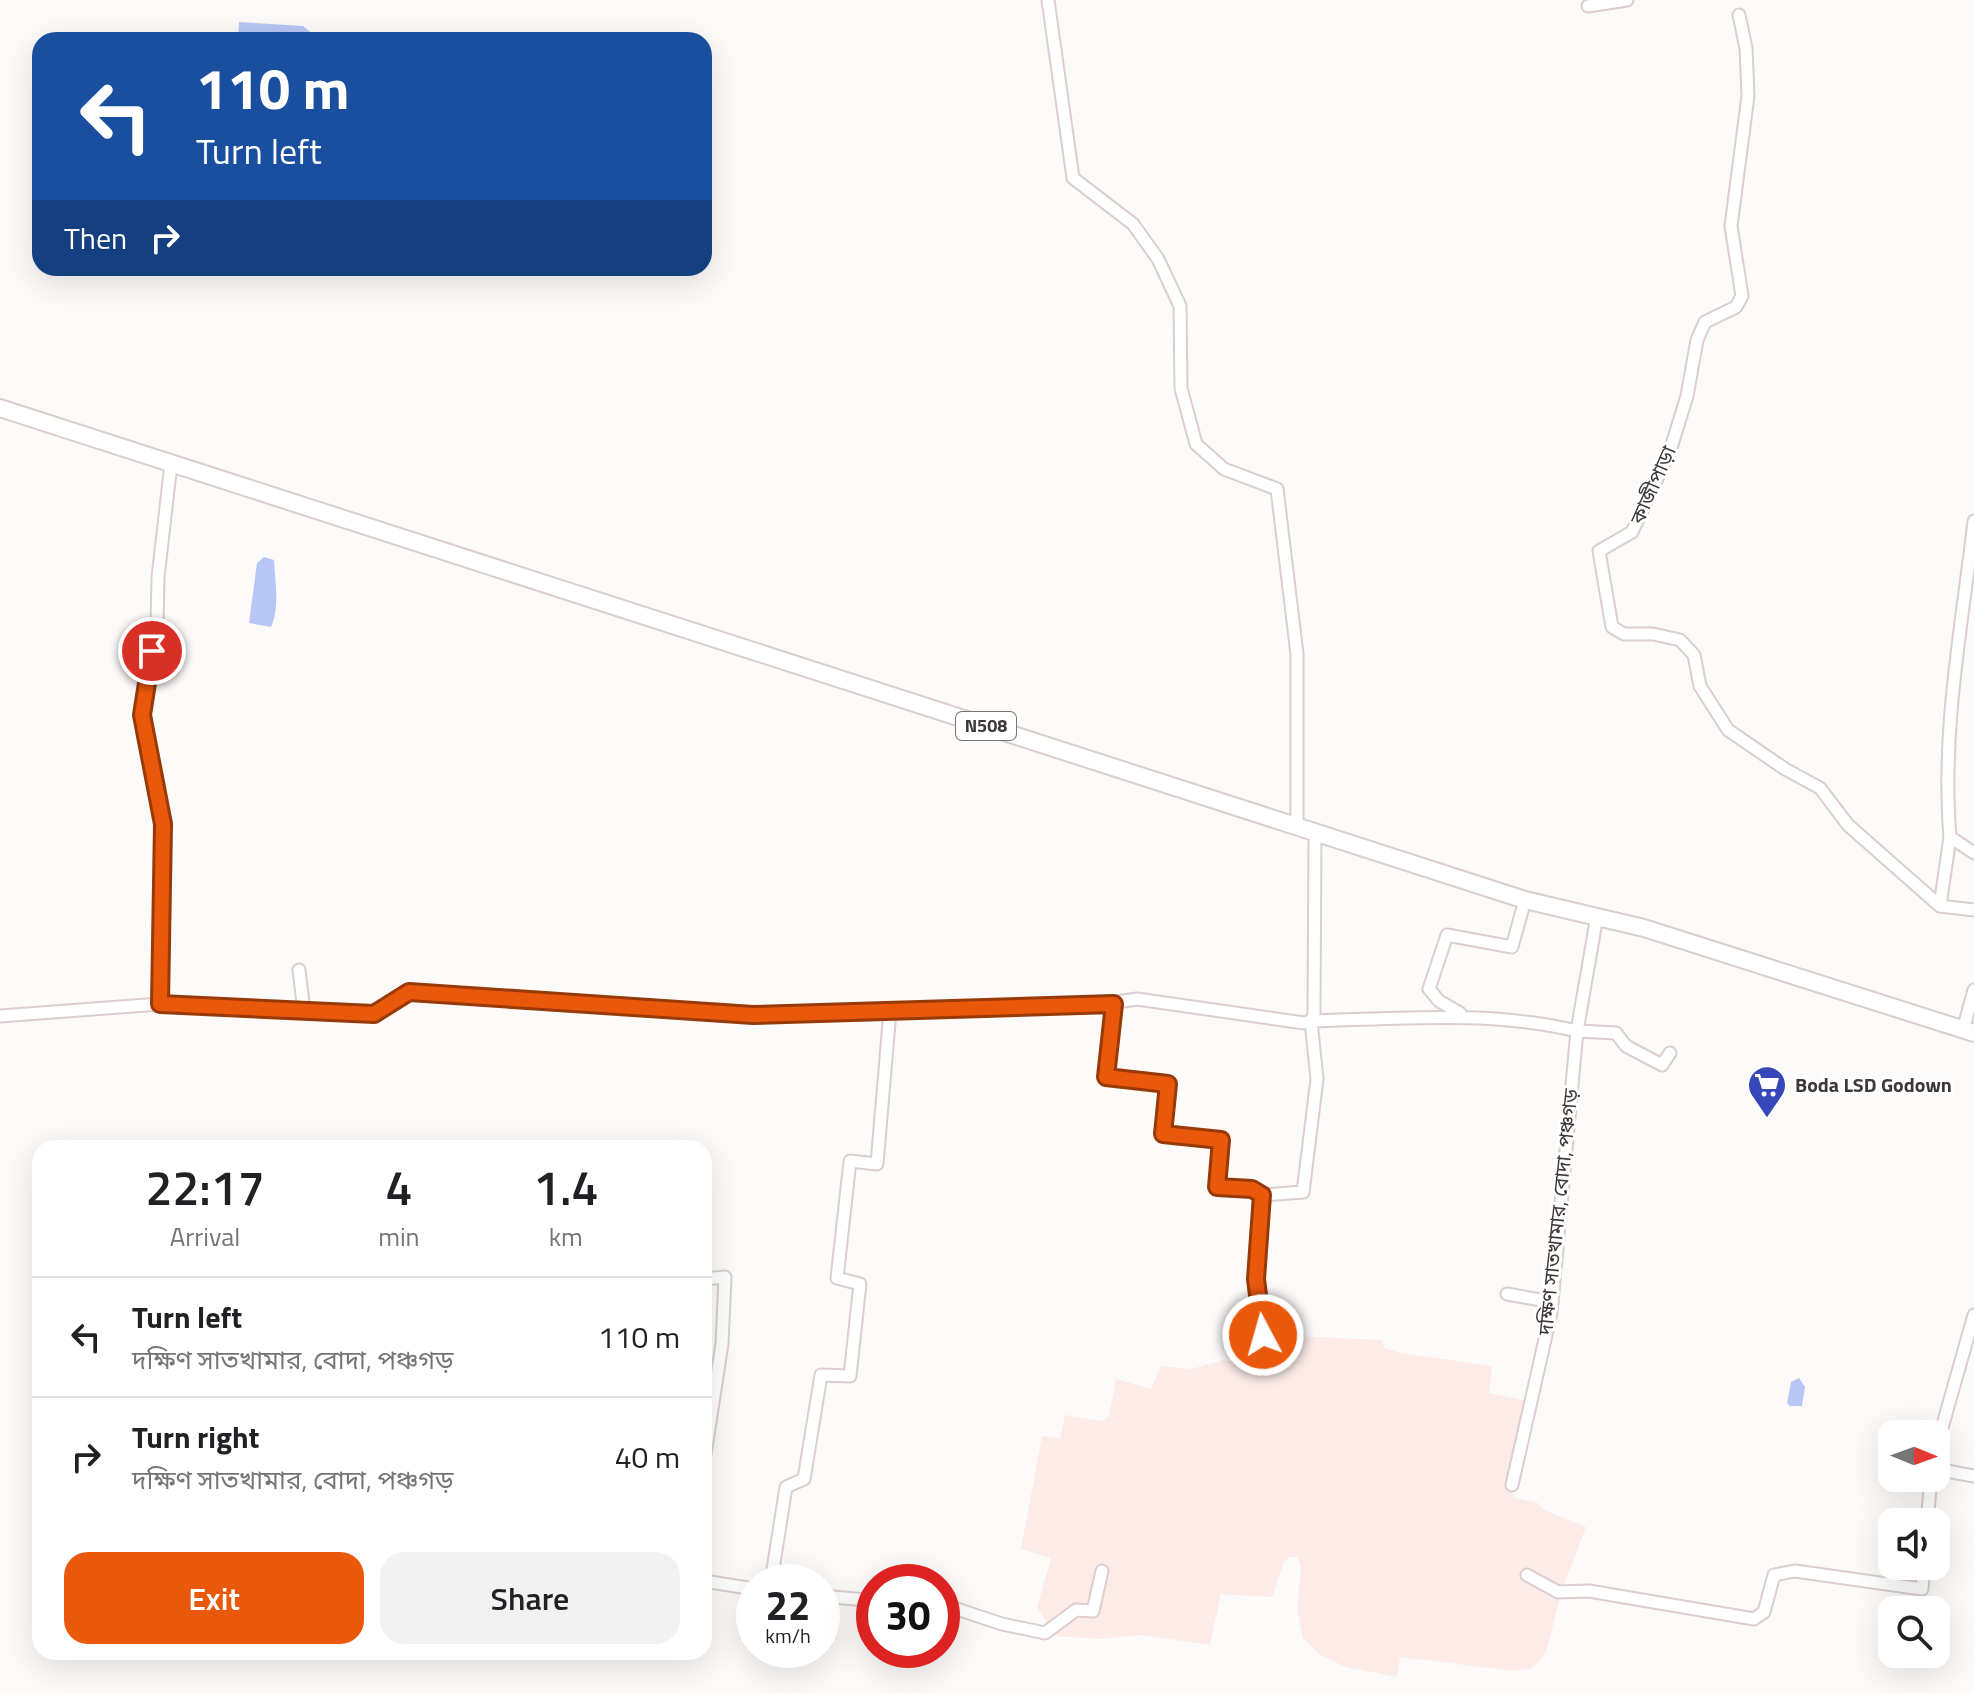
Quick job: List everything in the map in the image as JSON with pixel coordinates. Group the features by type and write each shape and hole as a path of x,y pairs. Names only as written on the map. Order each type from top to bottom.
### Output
{"highway":[{"name":"N508","path":"0,408 1525,900 1644,928 1968,1032"}],"street":[{"path":"1048,0 1073,178 1133,224 1158,259 1180,306 1181,388 1196,444 1224,469 1277,489 1297,654 1297,826"},
{"path":"1588,6 1627,0"},
{"name":"কাজীপাড়া","path":"1739,15 1746,48 1747,127 1735,185 1731,226 1742,296 1736,307 1705,322 1697,340 1687,396 1670,451 1632,532 1599,551 1612,627 1624,634 1653,634 1680,640 1694,655 1700,686 1728,730 1785,769 1820,788 1848,825 1940,906"},
{"path":"160,1004 163,824 142,715 157,623 158,577 171,464"},
{"path":"1974,521 1948,733 1946,788 1950,837 1940,906 1974,910"},
{"path":"1114,1004 1106,1077 1168,1084 1163,1134 1221,1140 1217,1187 1252,1189 1262,1195 1303,1192 1317,1079 1311,1021 1314,1014 1315,831"},
{"path":"1950,837 1974,853"},
{"path":"1460,1013 1439,1001 1429,989 1447,935 1512,947 1525,900"},
{"name":"দক্ষিণ সাতখামার, বোদা, পঞ্চগড়","path":"1512,1485 1552,1302 1577,1031 1597,916"},
{"path":"299,970 304,1011"},
{"path":"1968,1032 1974,990"},
{"path":"0,1016 160,1004 374,1014 409,992 753,1015 1114,1004 1137,999 1304,1023 1480,1017 1530,1020 1577,1031 1616,1033 1626,1046 1662,1065 1670,1053"},
{"path":"774,1564 786,1487 804,1479 821,1375 850,1376 860,1284 837,1278 850,1161 877,1164 890,1011"},
{"path":"1262,1195 1256,1279 1263,1335"},
{"path":"712,1278 725,1277 722,1344 712,1409"},
{"path":"1507,1294 1552,1302"},
{"path":"1944,1420 1974,1315"},
{"path":"1950,1472 1974,1476"},
{"path":"960,1610 1002,1624 1045,1633 1076,1610 1093,1611 1102,1571"},
{"path":"1527,1575 1558,1592 1589,1591 1754,1619 1764,1612 1774,1575 1795,1571 1922,1589 1923,1580"},
{"path":"712,1582 736,1586"}],"shaded area":[{"path":"1278,1335 1382,1340 1384,1348 1401,1353 1492,1366 1489,1393 1528,1401 1507,1488 1518,1499 1538,1503 1542,1509 1586,1527 1561,1593 1547,1649 1530,1669 1514,1671 1400,1657 1397,1677 1346,1667 1320,1655 1303,1638 1297,1610 1301,1566 1297,1557 1284,1561 1272,1597 1221,1594 1210,1645 1142,1635 1099,1639 1056,1636 1037,1608 1051,1558 1021,1549 1042,1436 1060,1439 1065,1415 1103,1421 1109,1416 1116,1379 1151,1389 1161,1366 1192,1369 1223,1360 1253,1364 1257,1362 1258,1337"}],"water":[{"path":"239,22 303,26 310,32 238,32"},
{"path":"264,557 274,560 276,603 271,627 249,623 257,563"},
{"path":"1799,1378 1805,1387 1802,1406 1790,1406 1787,1403 1791,1382"}],"place":[{"name":"Boda LSD Godown","path":"1767,1119"}],"route":[{"path":"152,651 142,715 163,824 160,1004 374,1014 409,992 753,1015 1114,1004 1106,1077 1168,1084 1163,1134 1221,1140 1217,1187 1252,1189 1262,1195 1256,1279 1263,1335"}]}
